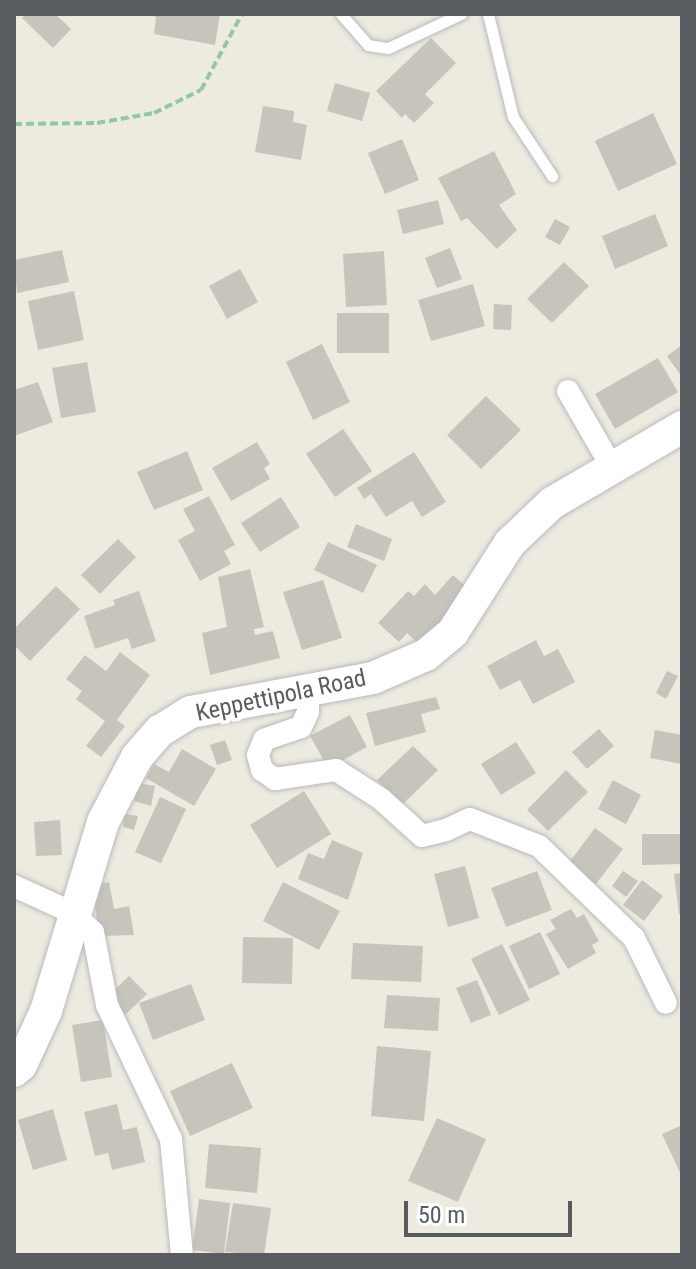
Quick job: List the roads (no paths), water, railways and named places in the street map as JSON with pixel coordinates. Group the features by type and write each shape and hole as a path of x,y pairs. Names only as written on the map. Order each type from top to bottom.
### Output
{"main road":[{"name":"Keppettipola Road","path":"14,1071 21,1065 46,1011 73,913 103,822 137,757 160,731 191,712 373,678 426,655 453,632 510,543 552,503 682,427"}],"street":[{"path":"568,391 613,469"},
{"path":"308,691 308,712 301,727 264,740 258,755 262,770 275,779 336,770 381,799 422,836 470,819 539,846 634,938 666,1003"},
{"path":"14,886 73,913 93,932 107,1005 171,1139 182,1255"}],"lane":[{"path":"341,14 368,45 388,48 461,14"},
{"path":"488,14 513,117 552,176"}]}
